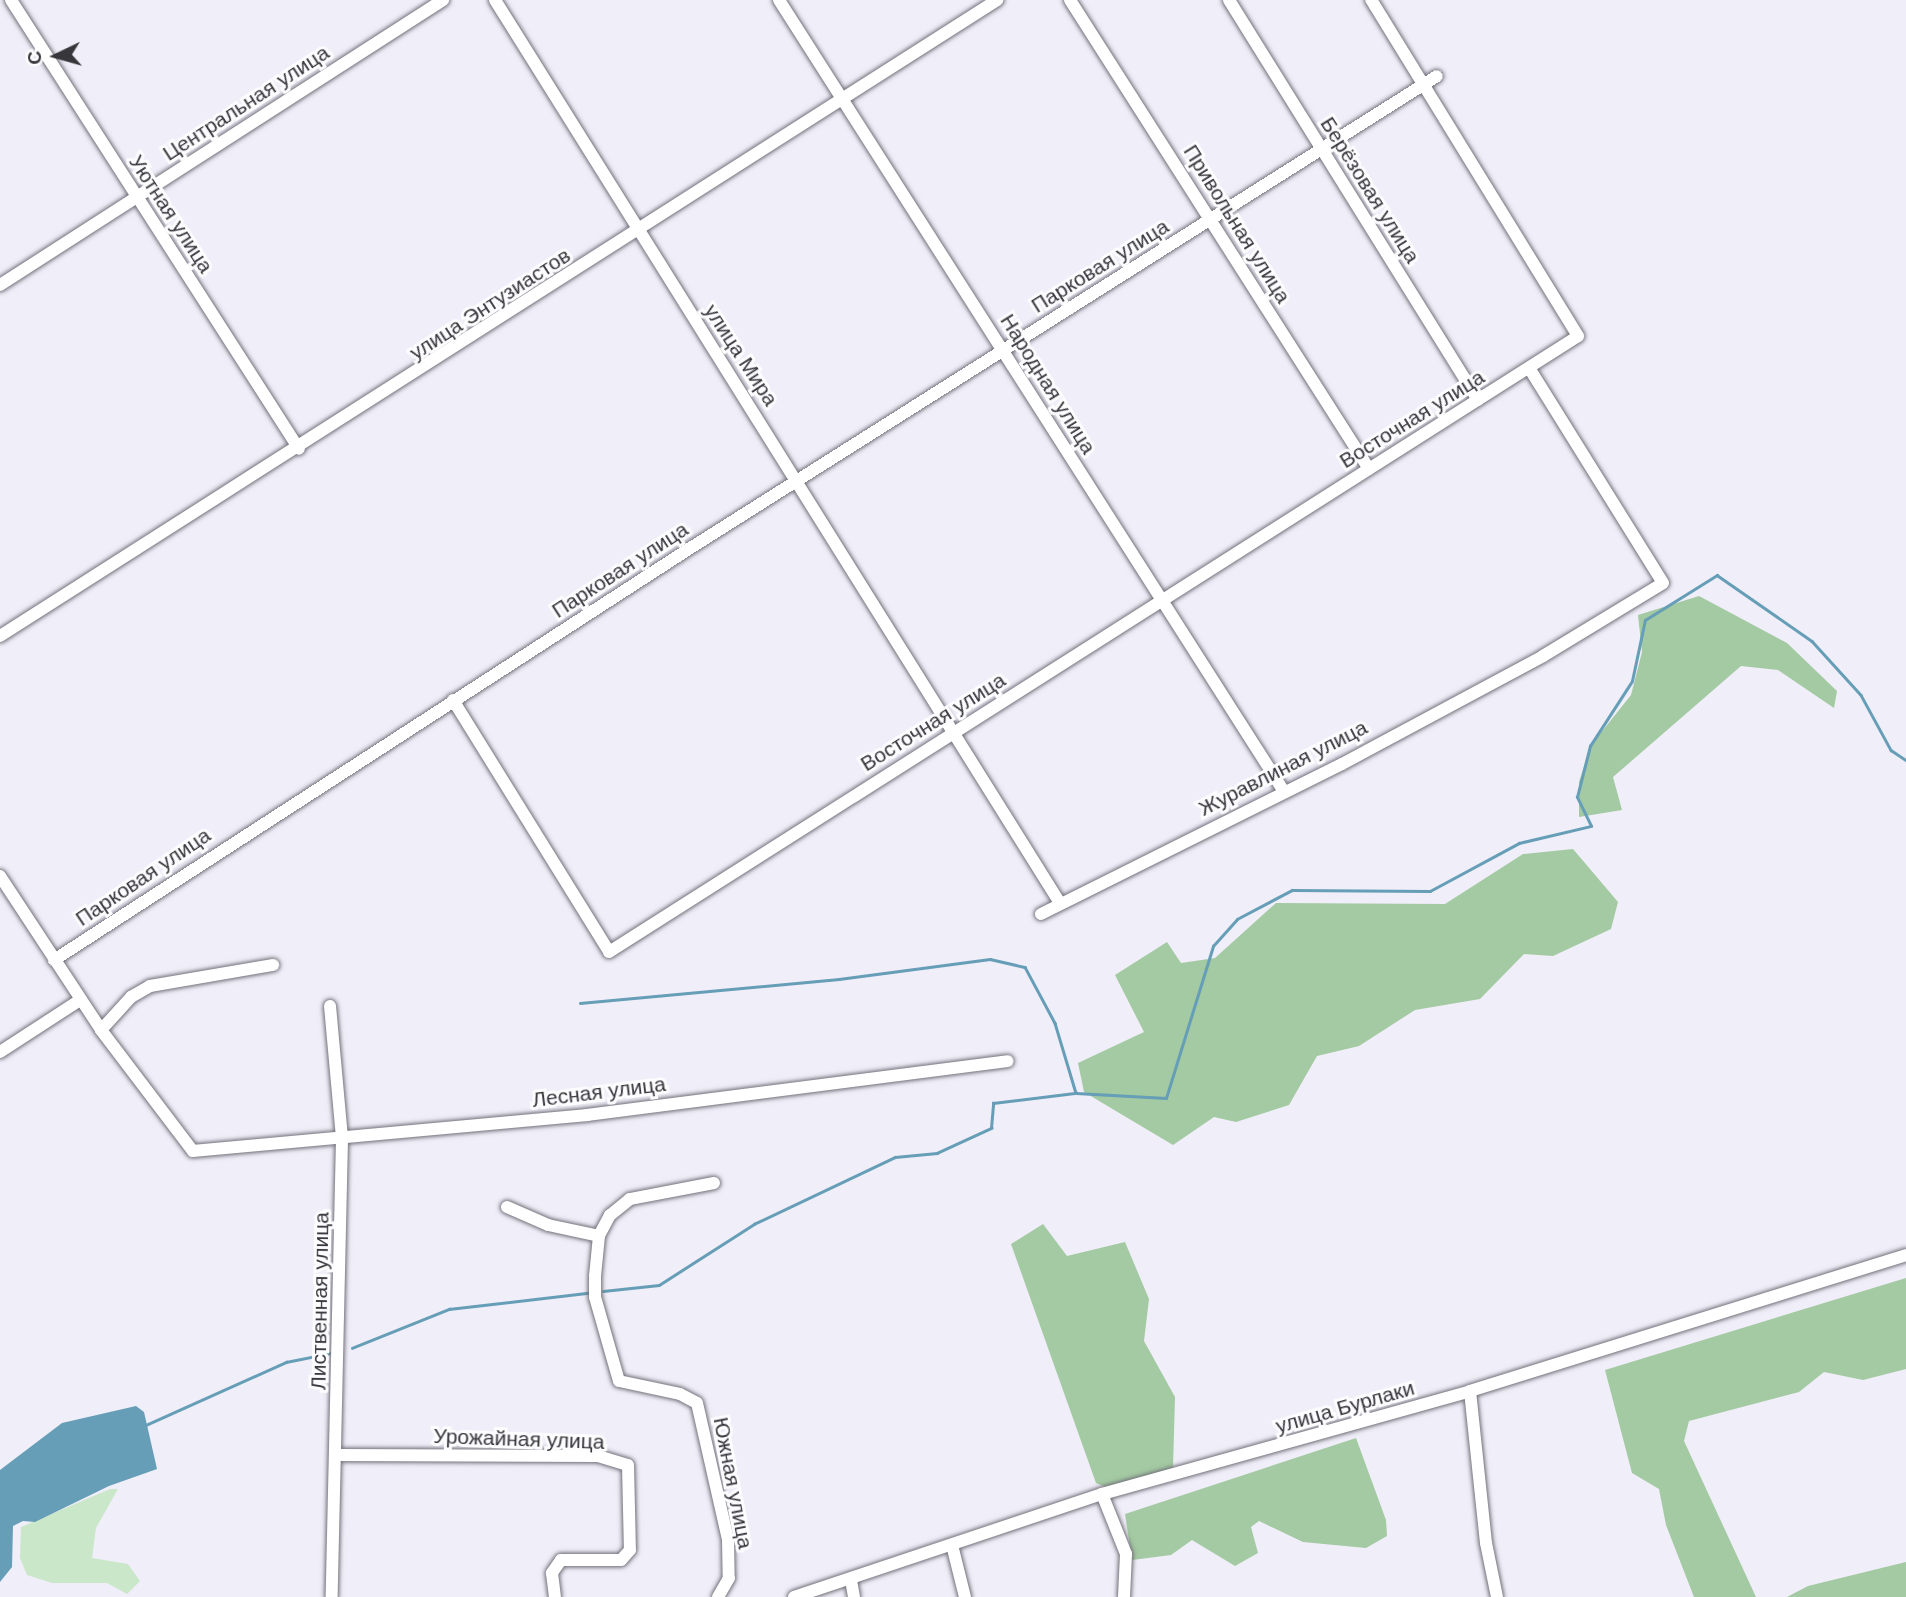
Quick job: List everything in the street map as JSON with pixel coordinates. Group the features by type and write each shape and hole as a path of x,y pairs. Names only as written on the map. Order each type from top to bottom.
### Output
{"street":[{"name":"Уютная улица","path":"11,0 299,449"},
{"name":"Центральная улица","path":"0,285 136,195 443,0"},
{"name":"улица Мира","path":"495,0 638,231 955,730 1060,904"},
{"name":"Народная улица","path":"779,0 846,99 1160,601 1283,790"},
{"name":"улица Энтузиастов","path":"0,636 299,449 997,0"},
{"name":"Привольная улица","path":"1070,0 1369,469"},
{"name":"Берёзовая улица","path":"1229,0 1478,400"},
{"path":"1371,0 1423,85"},
{"name":"Парковая улица","path":"54,960 453,700 1004,348 1437,76"},
{"name":"Восточная улица","path":"453,700 610,952 1578,336 1423,85"},
{"name":"Журавлиная улица","path":"1041,914 1283,790 1342,764 1542,656 1662,583 1529,368"},
{"path":"0,876 101,1030 131,997 150,986 273,965"},
{"path":"0,1052 80,1000"},
{"name":"Лиственная улица","path":"330,1006 342,1139 332,1597"},
{"name":"Лесная улица","path":"101,1030 193,1151 342,1139 819,1088 1008,1061"},
{"path":"507,1207 548,1225 599,1236 610,1215 631,1199 714,1183"},
{"name":"Южная улица","path":"599,1236 595,1297 619,1381 680,1394 697,1403 729,1539 729,1578 718,1597"},
{"name":"улица Бурлаки","path":"794,1597 1102,1494 1470,1391 1906,1255"},
{"path":"1470,1391 1486,1543 1497,1597"},
{"name":"Урожайная улица","path":"336,1455 598,1456 628,1465 631,1550 621,1560 561,1560 552,1573 555,1597"},
{"path":"1102,1494 1126,1554 1124,1597"},
{"path":"952,1545 965,1597"},
{"path":"851,1580 855,1597"}],"green space":[{"path":"1699,596 1787,643 1837,691 1834,708 1778,670 1741,666 1613,777 1622,810 1579,817 1579,782 1591,745 1631,695 1642,652 1638,615"},
{"path":"1573,849 1618,902 1611,929 1553,956 1524,954 1480,999 1415,1010 1359,1046 1317,1056 1289,1105 1236,1122 1214,1117 1173,1145 1084,1092 1078,1063 1144,1032 1115,975 1167,942 1181,963 1215,958 1276,903 1445,904 1523,854"},
{"path":"1043,1224 1067,1256 1125,1242 1149,1299 1144,1341 1175,1397 1173,1468 1108,1488 1096,1483 1011,1244"},
{"path":"1906,1278 1906,1369 1863,1380 1824,1372 1799,1392 1689,1421 1684,1441 1756,1597 1694,1597 1666,1525 1659,1489 1632,1473 1605,1370"},
{"path":"1356,1438 1386,1520 1387,1536 1366,1548 1303,1542 1259,1521 1251,1527 1258,1553 1235,1566 1192,1540 1171,1555 1132,1560 1125,1514"},
{"path":"110,1489 118,1489 96,1528 92,1558 128,1564 140,1581 127,1594 107,1583 52,1583 27,1575 20,1558 21,1527"},
{"path":"1906,1562 1906,1597 1787,1597 1808,1586"}],"water":[{"path":"136,1406 144,1412 157,1469 109,1486 35,1522 23,1521 13,1526 12,1567 0,1582 0,1470 62,1423"}],"waterway":[{"path":"603,1291 659,1285 754,1224 895,1157 937,1153 991,1128 993,1103 1076,1093 1166,1098 1213,946 1237,919 1292,890 1430,891 1519,843 1591,826 1577,797 1590,746 1632,681 1645,620 1717,575 1812,641 1861,695 1891,750 1906,760"},
{"path":"580,1003 839,979 990,959 1025,967 1055,1023 1076,1093"},
{"path":"352,1348 449,1309 588,1293"},
{"path":"146,1425 286,1362 331,1353"}]}
